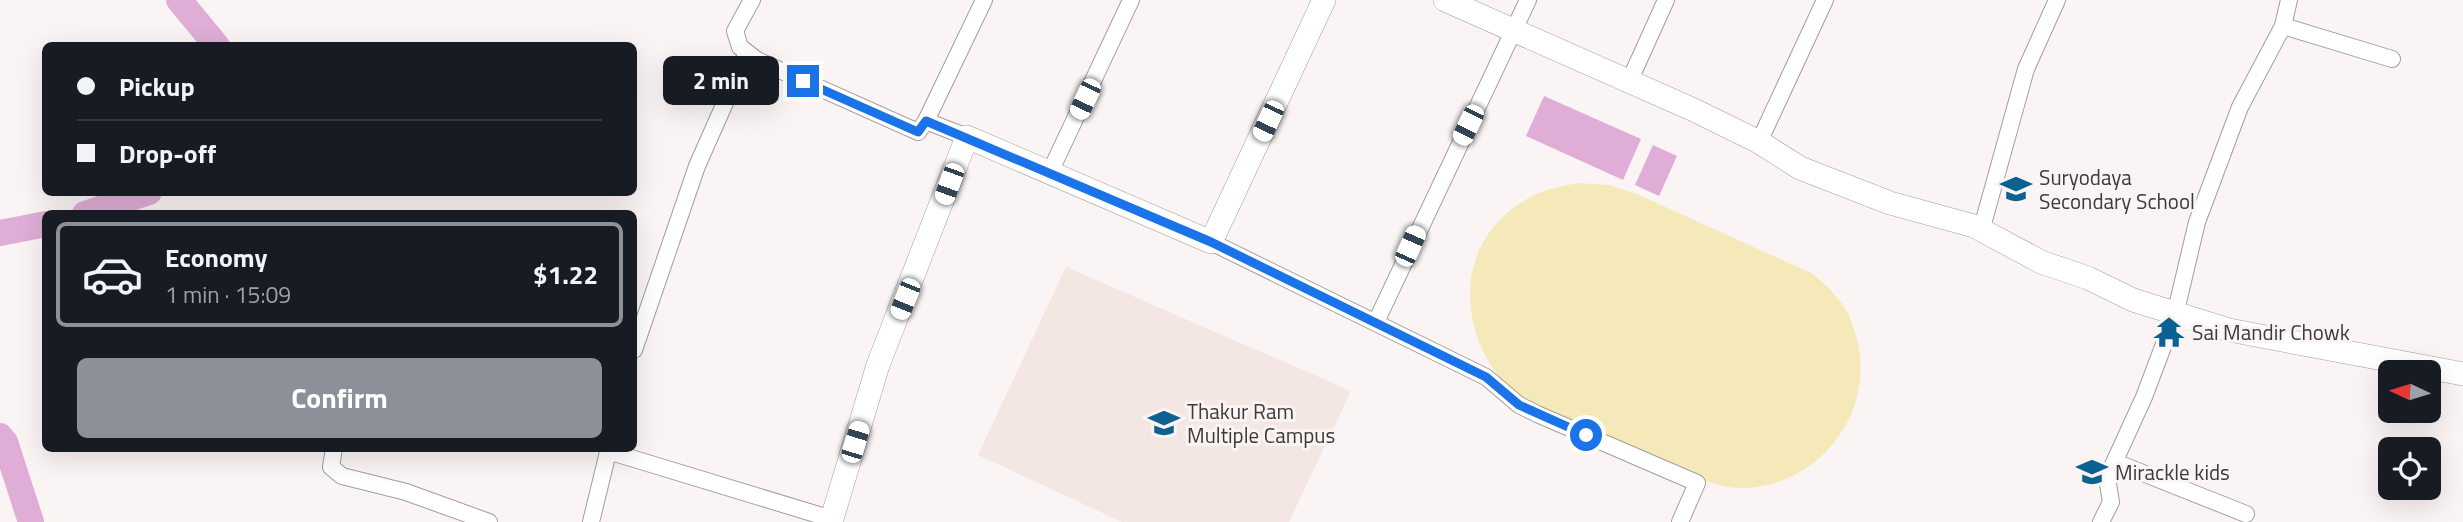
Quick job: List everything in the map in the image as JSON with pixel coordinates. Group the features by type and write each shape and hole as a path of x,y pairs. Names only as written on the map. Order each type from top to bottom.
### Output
{"street":[{"path":"752,0 734,31 740,47 747,53 757,60 918,132 926,121 984,0"},
{"path":"1051,173 1131,0"},
{"path":"1211,242 1324,0"},
{"path":"1445,0 1759,142 1800,168 1890,203 1982,231 2041,261 2175,315 2243,333 2463,374"},
{"path":"1376,322 1421,220 1528,0"},
{"path":"1629,82 1666,0"},
{"path":"1759,142 1825,0"},
{"path":"1982,231 2026,69 2057,0"},
{"path":"2101,522 2111,502 2107,478 2175,315 2201,209 2240,107 2283,26 2289,0"},
{"path":"2283,26 2392,59"},
{"path":"637,341 697,166 747,53"},
{"path":"926,121 1211,242 1486,377 1519,405 1537,414 1698,483 1680,522"},
{"path":"617,452 832,520 878,365 967,137"},
{"path":"333,452 331,467 342,476 406,492 489,522"},
{"path":"591,522 607,452"},
{"path":"2115,462 2246,514"}],"shaded area":[{"path":"1544,96 1641,139 1623,180 1526,136"},
{"path":"1653,145 1677,156 1659,196 1635,185"},
{"path":"1578,183 1609,185 1639,195 1813,274 1833,292 1848,314 1858,344 1861,373 1856,401 1845,427 1828,450 1806,468 1779,481 1749,488 1728,487 1692,477 1530,405 1505,384 1487,358 1475,329 1470,299 1473,269 1484,241 1503,217 1537,194"},
{"name":"Thakur Ram Multiple Campus","path":"1066,267 1351,391 1289,522 1122,522 978,455"}],"waterway":[{"path":"179,0 214,42"},
{"path":"97,210 137,196"},
{"path":"0,233 42,225"},
{"path":"0,436 5,442 31,522"}],"place":[{"name":"Suryodaya Secondary School","path":"2016,189"},
{"name":"Sai Mandir Chowk","path":"2169,332"},
{"name":"Thakur Ram Multiple Campus","path":"1164,423"},
{"name":"Mirackle kids","path":"2092,472"}],"route":[{"path":"803,81 918,132 926,121 1211,242 1306,291 1376,322 1486,377 1519,405 1586,435"}]}
